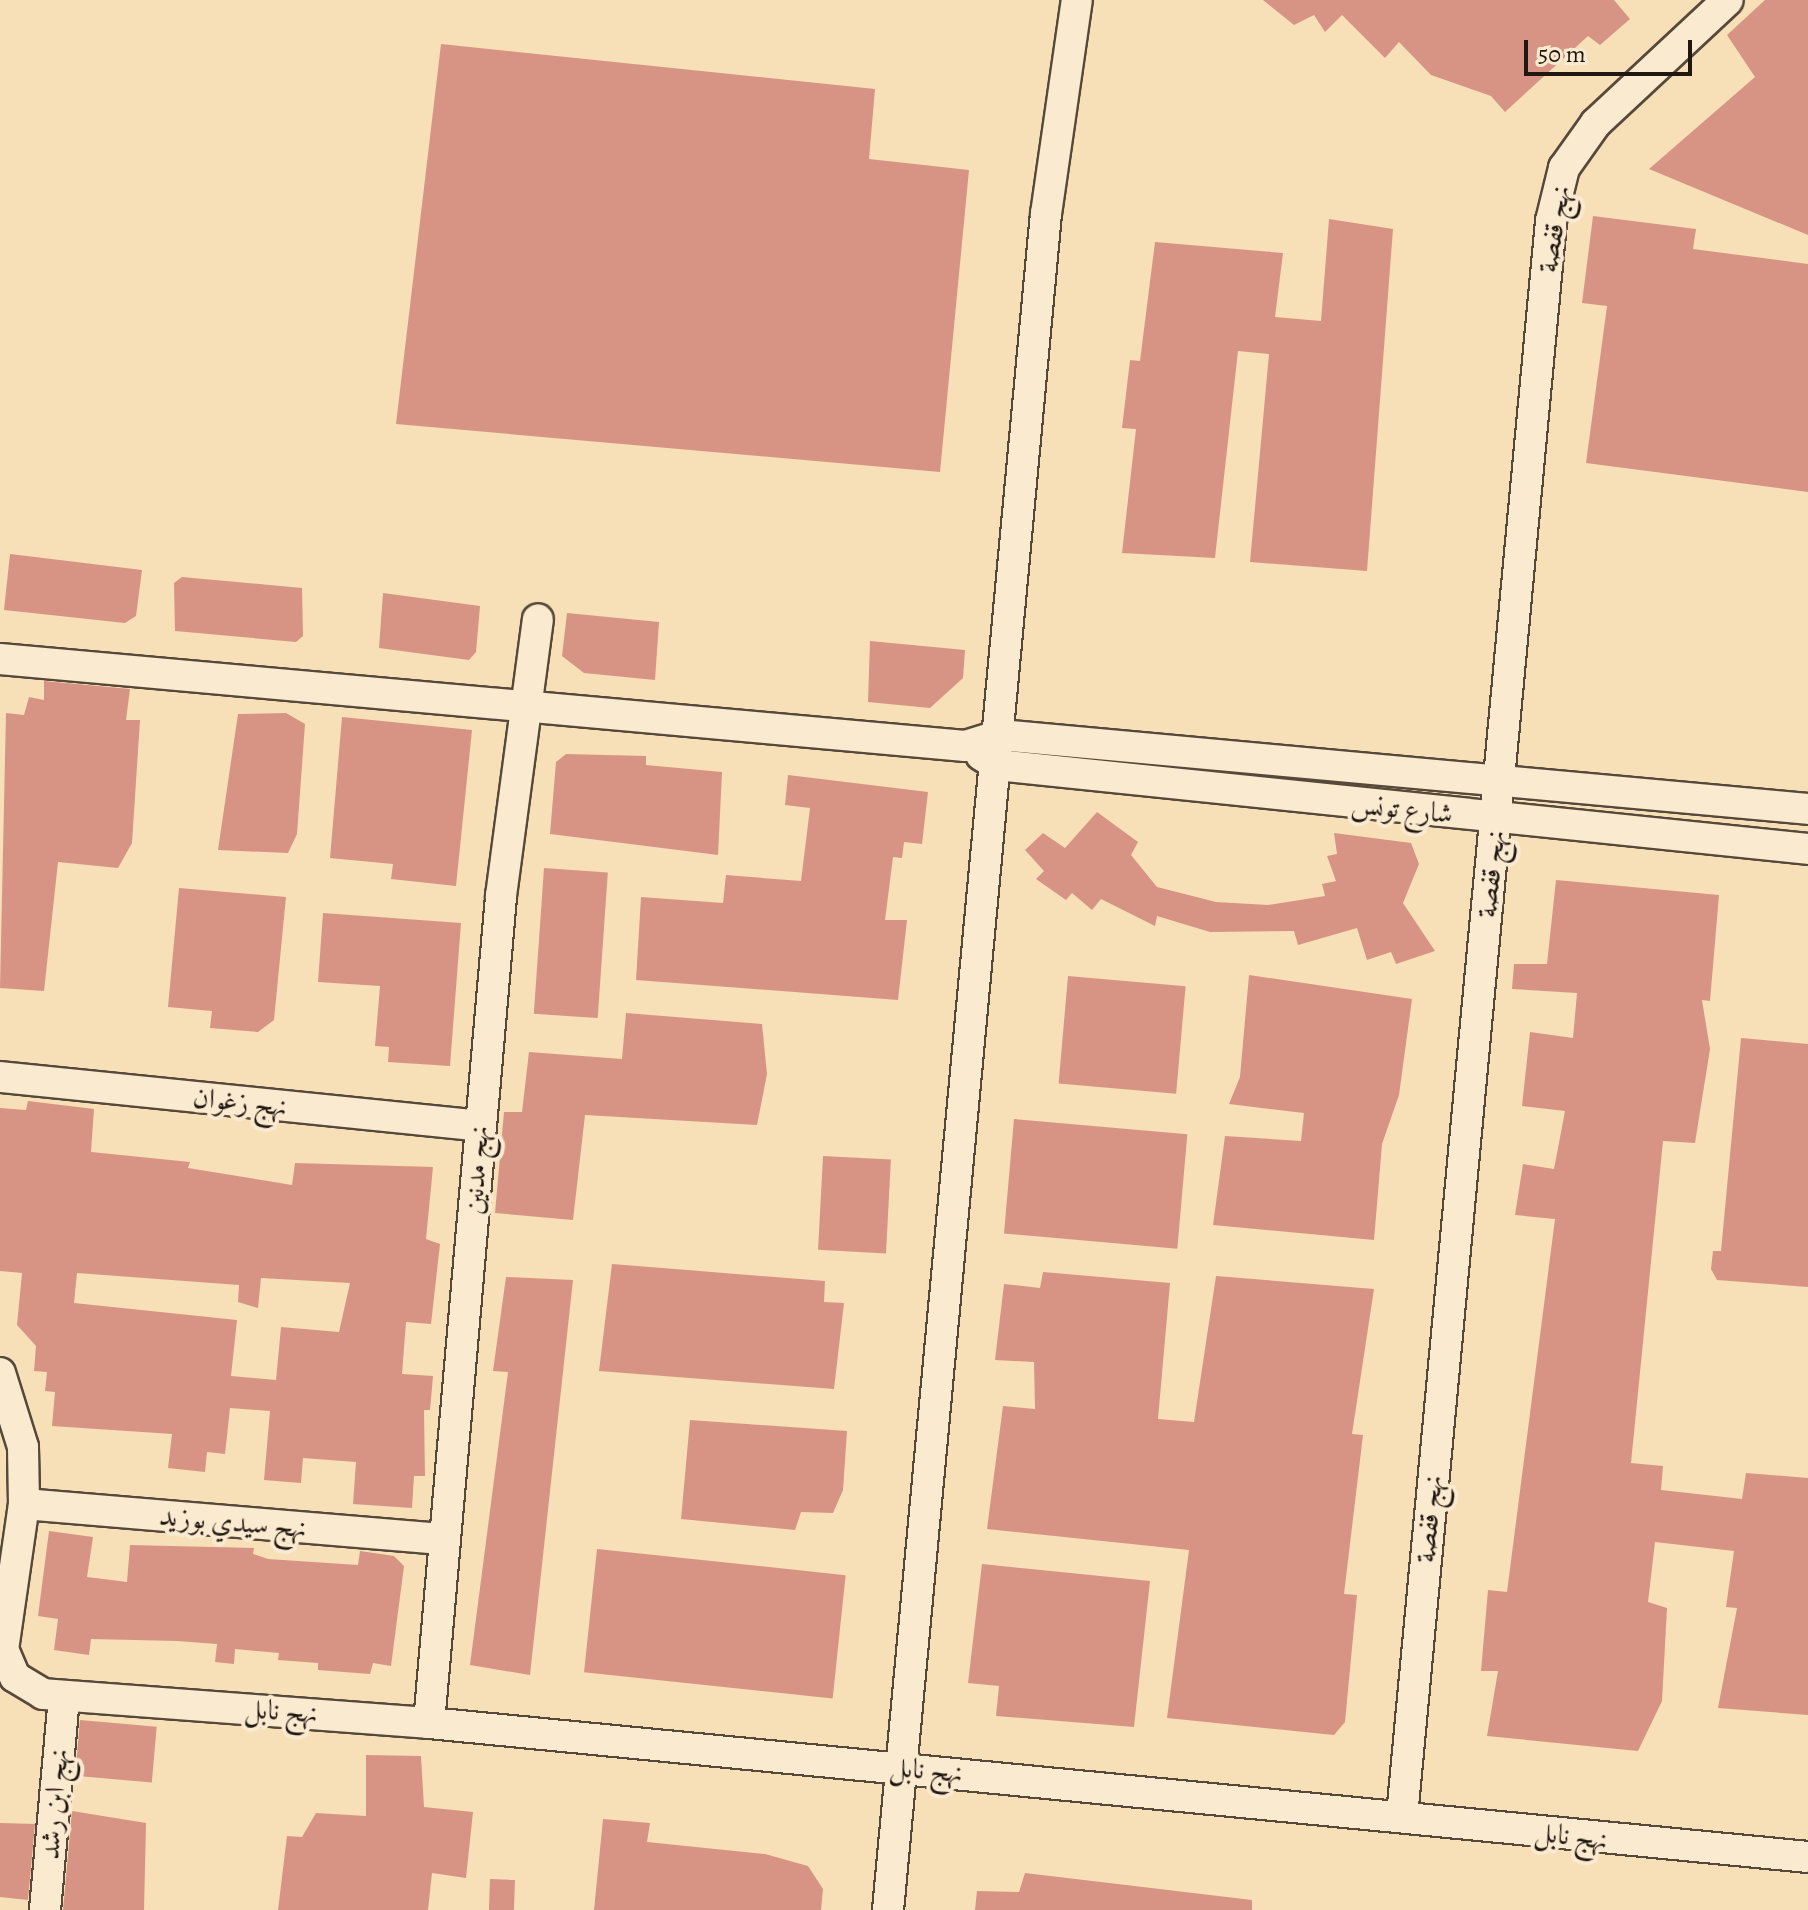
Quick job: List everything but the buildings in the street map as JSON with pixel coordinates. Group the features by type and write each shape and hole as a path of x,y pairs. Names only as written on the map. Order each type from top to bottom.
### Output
{"street":[{"path":"888,1910 1048,200 1077,0"},
{"name":"نهج قفصة","path":"1402,1816 1502,781 1551,221 1564,168 1596,123 1728,0"},
{"name":"نهج مدنين","path":"429,1723 442,1539 479,1126 538,619"},
{"path":"0,659 528,703 965,746 1000,735"},
{"name":"شارع تونس","path":"1000,735 1808,809"},
{"path":"965,746 997,765"},
{"name":"شارع تونس","path":"997,765 1496,820 1808,849"},
{"name":"نهج زغوان","path":"0,1077 479,1126"},
{"path":"0,1373 23,1447 24,1504 3,1649 15,1677 53,1696"},
{"name":"نهج سيدي بوزيد","path":"24,1504 442,1539"},
{"name":"نهج نابل","path":"53,1696 429,1723 1808,1857"},
{"name":"نهج ابن رشد","path":"45,1910 53,1696"}]}
